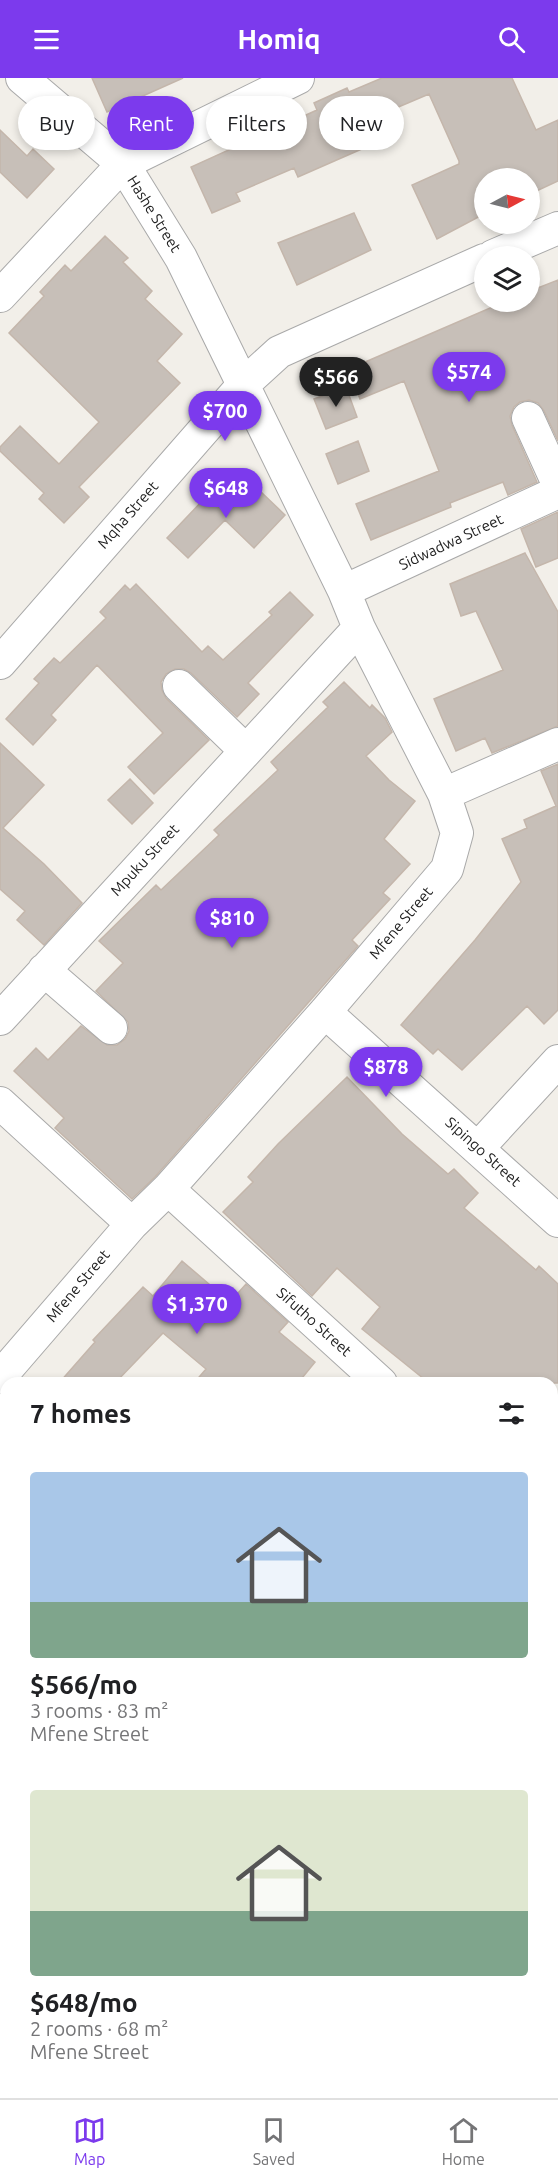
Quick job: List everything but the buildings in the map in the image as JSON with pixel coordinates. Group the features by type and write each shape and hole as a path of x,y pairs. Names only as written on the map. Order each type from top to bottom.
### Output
{"street":[{"name":"Hashe Street","path":"22,78 123,164 181,258 244,384"},
{"path":"0,296 123,164 298,78"},
{"path":"516,246 558,228"},
{"name":"Mqha Street","path":"0,663 244,384 279,352 474,264"},
{"name":"Mfene Street","path":"9,1377 132,1224 168,1189 325,1012 447,869 457,834 444,794 359,628 344,591 244,384"},
{"path":"528,418 558,484"},
{"name":"Sidwadwa Street","path":"344,591 558,492"},
{"name":"Mpuku Street","path":"0,1019 359,628"},
{"path":"179,686 246,751"},
{"path":"444,794 558,744"},
{"path":"44,970 111,1028"},
{"name":"Sipingo Street","path":"325,1012 558,1221"},
{"path":"478,1147 558,1061"},
{"path":"0,1103 132,1224"},
{"name":"Sifutho Street","path":"168,1189 374,1377"}]}
